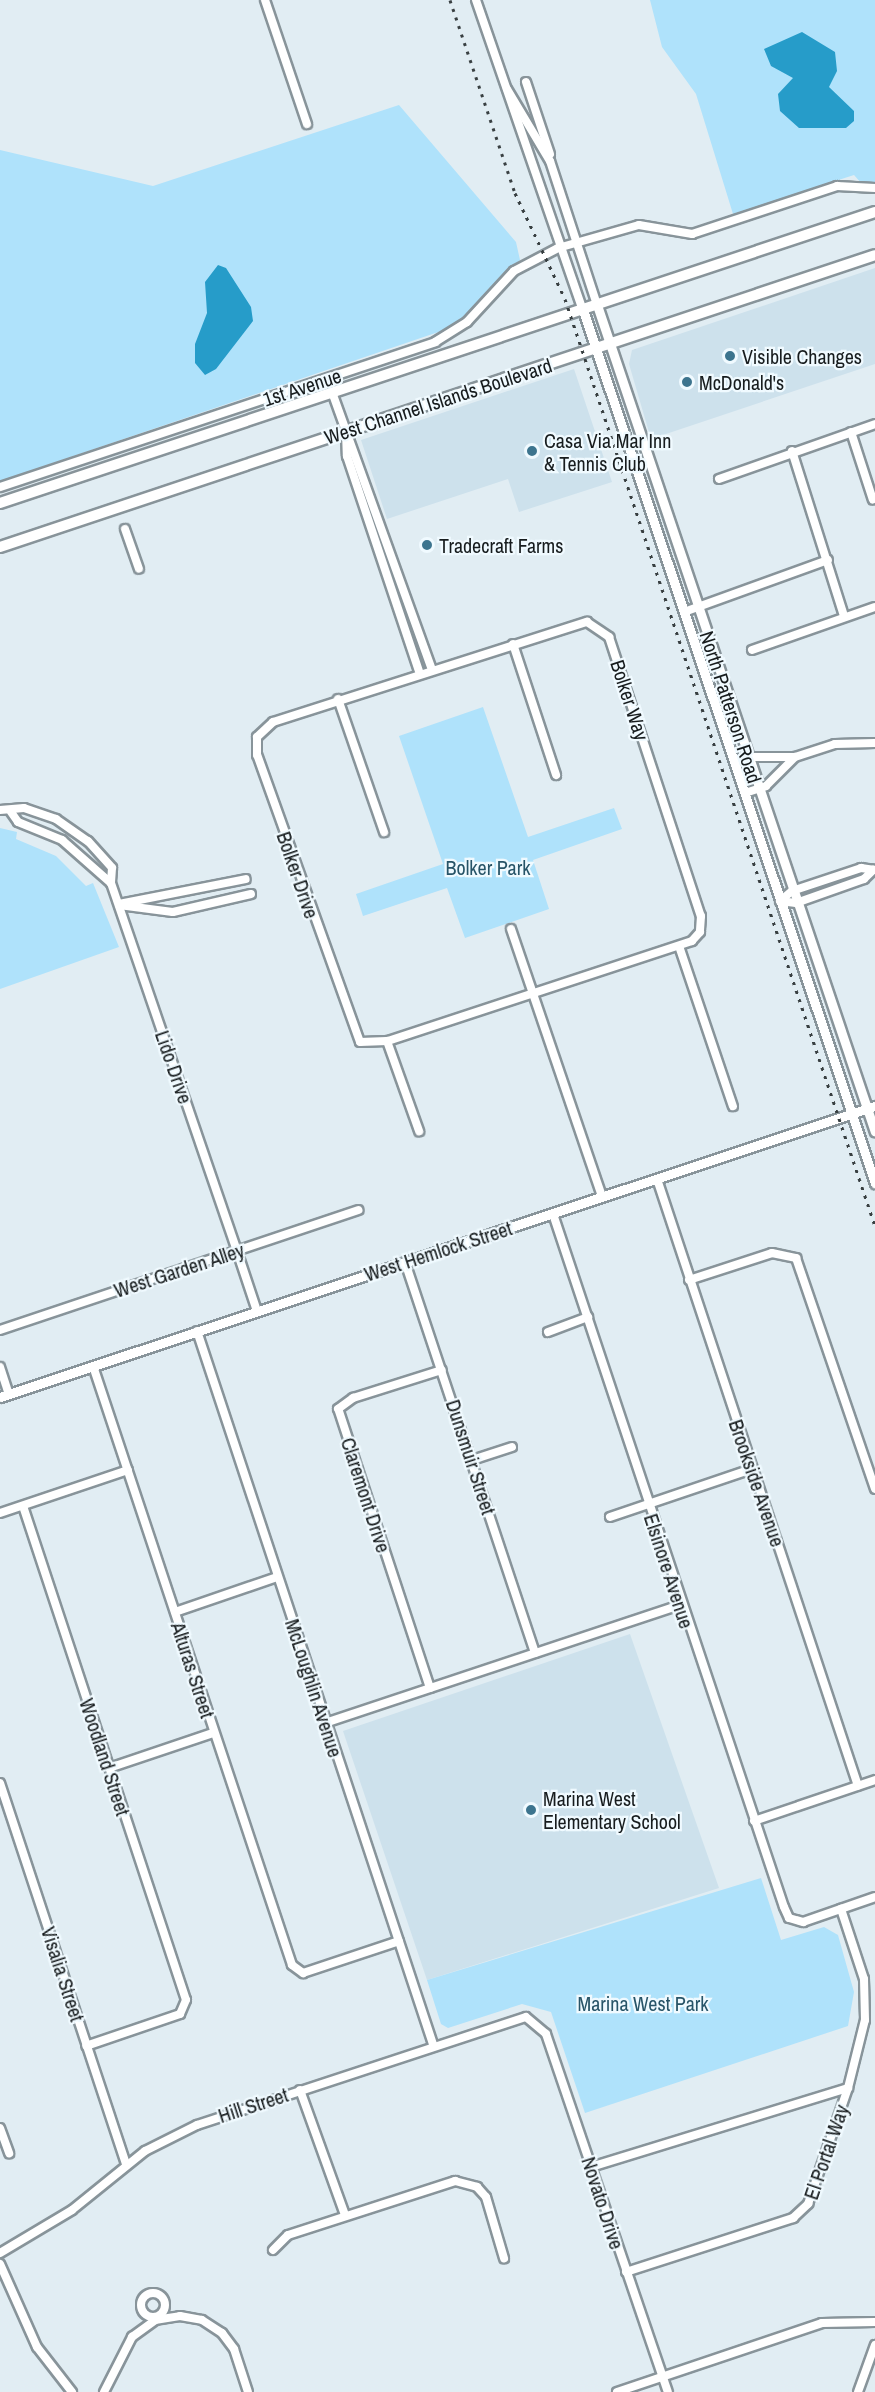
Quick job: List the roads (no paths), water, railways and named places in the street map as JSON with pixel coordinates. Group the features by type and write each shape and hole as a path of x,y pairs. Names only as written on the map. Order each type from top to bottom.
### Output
{"main road":[{"path":"0,503 875,212"},
{"name":"West Channel Islands Boulevard","path":"0,547 875,255"}],"street":[{"path":"265,0 307,124"},
{"path":"476,0 558,248 583,310"},
{"path":"526,82 597,305"},
{"path":"506,88 550,161"},
{"name":"1st Avenue","path":"0,488 435,342 467,322 514,272 558,248 639,225 692,234 837,186 875,188"},
{"name":"North Patterson Road","path":"597,305 796,903 871,1107 875,1132"},
{"name":"North Patterson Road","path":"583,310 875,1183"},
{"path":"332,392 346,432 347,456 420,674"},
{"path":"719,479 792,451 875,424"},
{"path":"346,432 354,442 432,670"},
{"path":"851,432 873,500"},
{"path":"792,451 844,616"},
{"path":"125,529 139,569"},
{"path":"684,612 828,560"},
{"path":"752,650 875,607"},
{"name":"Bolker Way","path":"420,674 587,622 609,637 700,916 700,932 679,946"},
{"path":"513,644 556,774"},
{"name":"Bolker Drive","path":"420,674 339,699 266,726 257,737 257,755 352,1033 368,1045 387,1041 679,946"},
{"path":"339,699 384,831"},
{"path":"747,757 795,757 835,744 875,743"},
{"path":"745,794 758,789 795,757"},
{"name":"Lido Drive","path":"0,810 11,812 24,808 70,826 107,860 111,883 237,1251"},
{"name":"Lido Drive","path":"11,812 18,822 62,840 111,883"},
{"path":"780,901 792,891 861,868 874,870"},
{"path":"780,901 796,903 864,879 874,870"},
{"path":"119,904 246,879"},
{"path":"119,904 173,912 251,894"},
{"path":"511,929 602,1197"},
{"path":"679,946 733,1106"},
{"path":"387,1041 418,1131"},
{"name":"West Hemlock Street","path":"4,1395 871,1107"},
{"name":"Brookside Avenue","path":"657,1179 858,1786"},
{"name":"West Garden Alley","path":"0,1330 358,1210"},
{"name":"Elsinore Avenue","path":"553,1214 680,1605 784,1907 796,1922 841,1909"},
{"path":"690,1280 772,1253 796,1258 875,1490"},
{"path":"240,1260 257,1311"},
{"name":"Dunsmuir Street","path":"405,1262 535,1653"},
{"path":"548,1332 588,1317"},
{"name":"McLoughlin Avenue","path":"197,1331 433,2044"},
{"name":"Alturas Street","path":"93,1366 213,1733 297,1973 399,1941"},
{"path":"0,1367 4,1395"},
{"name":"Claremont Drive","path":"430,1688 338,1409 353,1398 442,1371"},
{"path":"472,1460 512,1447"},
{"path":"610,1517 752,1469"},
{"path":"0,1513 128,1470"},
{"name":"Woodland Street","path":"23,1506 186,2008 86,2046"},
{"path":"175,1612 277,1576"},
{"path":"325,1723 680,1605"},
{"path":"109,1768 213,1733"},
{"path":"754,1821 875,1780"},
{"name":"Visalia Street","path":"0,1783 126,2164"},
{"path":"0,1815 10,1812"},
{"path":"841,1909 875,1897"},
{"name":"El Portal Way","path":"626,2272 803,2213 848,2088 866,1999 841,1909"},
{"name":"Hill Street","path":"0,2253 72,2210 126,2164 198,2124 515,2017 533,2018"},
{"name":"Novato Drive","path":"533,2018 546,2034 668,2392"},
{"path":"591,2167 848,2088"},
{"path":"300,2090 345,2215"},
{"path":"0,2128 9,2153"},
{"path":"273,2250 288,2235 345,2215 466,2182 488,2200 504,2258"},
{"path":"0,2264 37,2347 72,2392"},
{"path":"104,2392 132,2337 159,2319 190,2317 222,2333 234,2349 248,2392"},
{"path":"617,2392 822,2323 875,2322"},
{"path":"858,2392 875,2344"}],"water":[{"path":"802,32 835,52 837,71 829,87 854,111 854,121 846,128 799,128 780,111 778,94 793,78 771,66 764,49"},
{"path":"218,265 226,268 251,307 253,321 216,369 205,375 195,363 195,344 207,313 205,282"}],"railway":[{"path":"450,0 515,193 565,299 875,1226"}],"place":[{"name":"Visible Changes","path":"730,356"},
{"name":"McDonald's","path":"687,382"},
{"name":"Casa Via Mar Inn & Tennis Club","path":"532,451"},
{"name":"Tradecraft Farms","path":"427,545"},
{"name":"Marina West Elementary School","path":"531,1810"}],"park label":[{"name":"Bolker Park","path":"488,867"},
{"name":"Marina West Park","path":"643,2003"}]}
